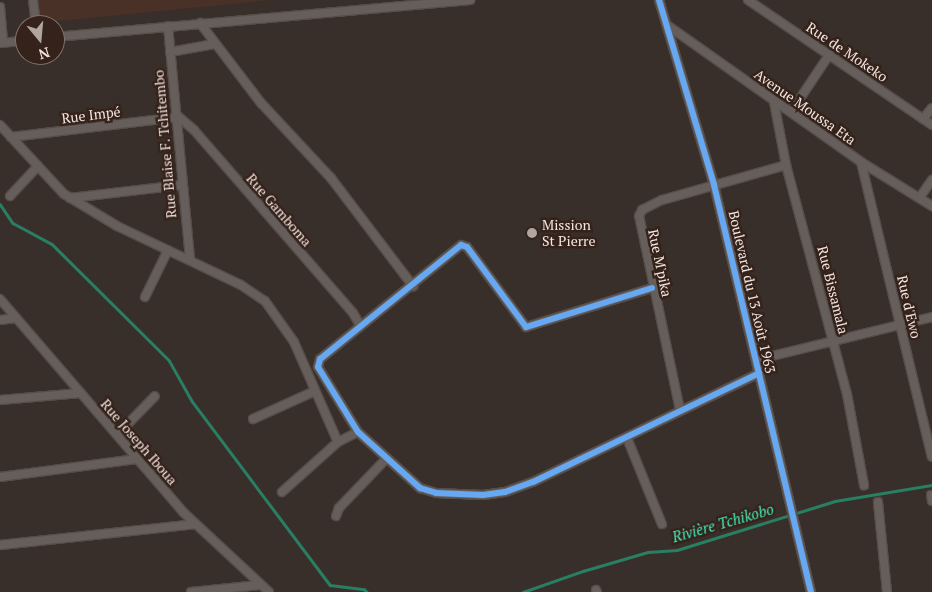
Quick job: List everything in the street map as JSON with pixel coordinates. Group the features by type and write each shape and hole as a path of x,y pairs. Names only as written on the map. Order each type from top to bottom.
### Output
{"street":[{"path":"34,0 35,15"},
{"path":"65,37 200,23 470,0"},
{"name":"Boulevard du 13 Août 1963","path":"659,0 714,185 810,592"},
{"name":"Rue de Mokeko","path":"748,0 932,125"},
{"path":"0,7 2,43 15,41"},
{"path":"200,23 214,44 261,103 331,178 413,286"},
{"name":"Avenue Moussa Eta","path":"667,25 774,102 862,162 932,206"},
{"name":"Rue Blaise F. Tchitembo","path":"168,26 180,184 190,259"},
{"path":"170,52 214,44"},
{"path":"791,112 828,55"},
{"name":"Rue Bissamala","path":"774,102 786,165 847,394 864,485"},
{"path":"923,119 932,108"},
{"name":"Rue Impé","path":"11,137 175,117"},
{"name":"Rue Gamboma","path":"175,117 194,130 353,313 360,325"},
{"path":"0,126 70,198 168,250 190,259 265,301 294,342 338,442"},
{"name":"Rue d'Ewo","path":"862,162 932,457"},
{"name":"Rue M'pika","path":"680,410 640,232 639,216 642,210 714,185 786,165"},
{"path":"10,196 38,166"},
{"path":"920,197 932,180"},
{"path":"70,198 180,184"},
{"path":"652,288 526,327 467,247 460,244 413,286 360,325 318,363 321,374 358,432 420,488 436,494 484,495 505,492 533,482 759,373"},
{"path":"145,297 168,250"},
{"name":"Rue Joseph Iboua","path":"0,299 195,524 269,592"},
{"path":"756,360 932,317"},
{"path":"0,320 16,318"},
{"path":"253,419 315,391"},
{"path":"0,400 81,393"},
{"path":"117,435 155,396"},
{"path":"282,492 338,442 358,432"},
{"path":"627,438 662,524"},
{"path":"336,516 339,508 387,458"},
{"path":"0,477 137,459"},
{"path":"931,495 932,501"},
{"path":"878,502 888,592"},
{"path":"0,545 195,524"},
{"path":"191,592 260,585"}],"shaded area":[{"path":"35,0 270,0 65,20 65,15 36,15"}],"waterway":[{"path":"0,204 13,223 52,244 169,360 192,401 330,585 364,589 367,592"},
{"name":"Rivière Tchikobo","path":"523,592 583,571 648,552 677,550 835,501 932,485"}],"cycle path":[{"path":"659,0 714,185 811,592"},
{"path":"652,288 526,327 467,247 461,245 320,359 318,367 358,432 420,488 436,493 483,495 505,492 533,482 759,373"}],"place":[{"name":"Mission St Pierre","path":"532,233"}]}
